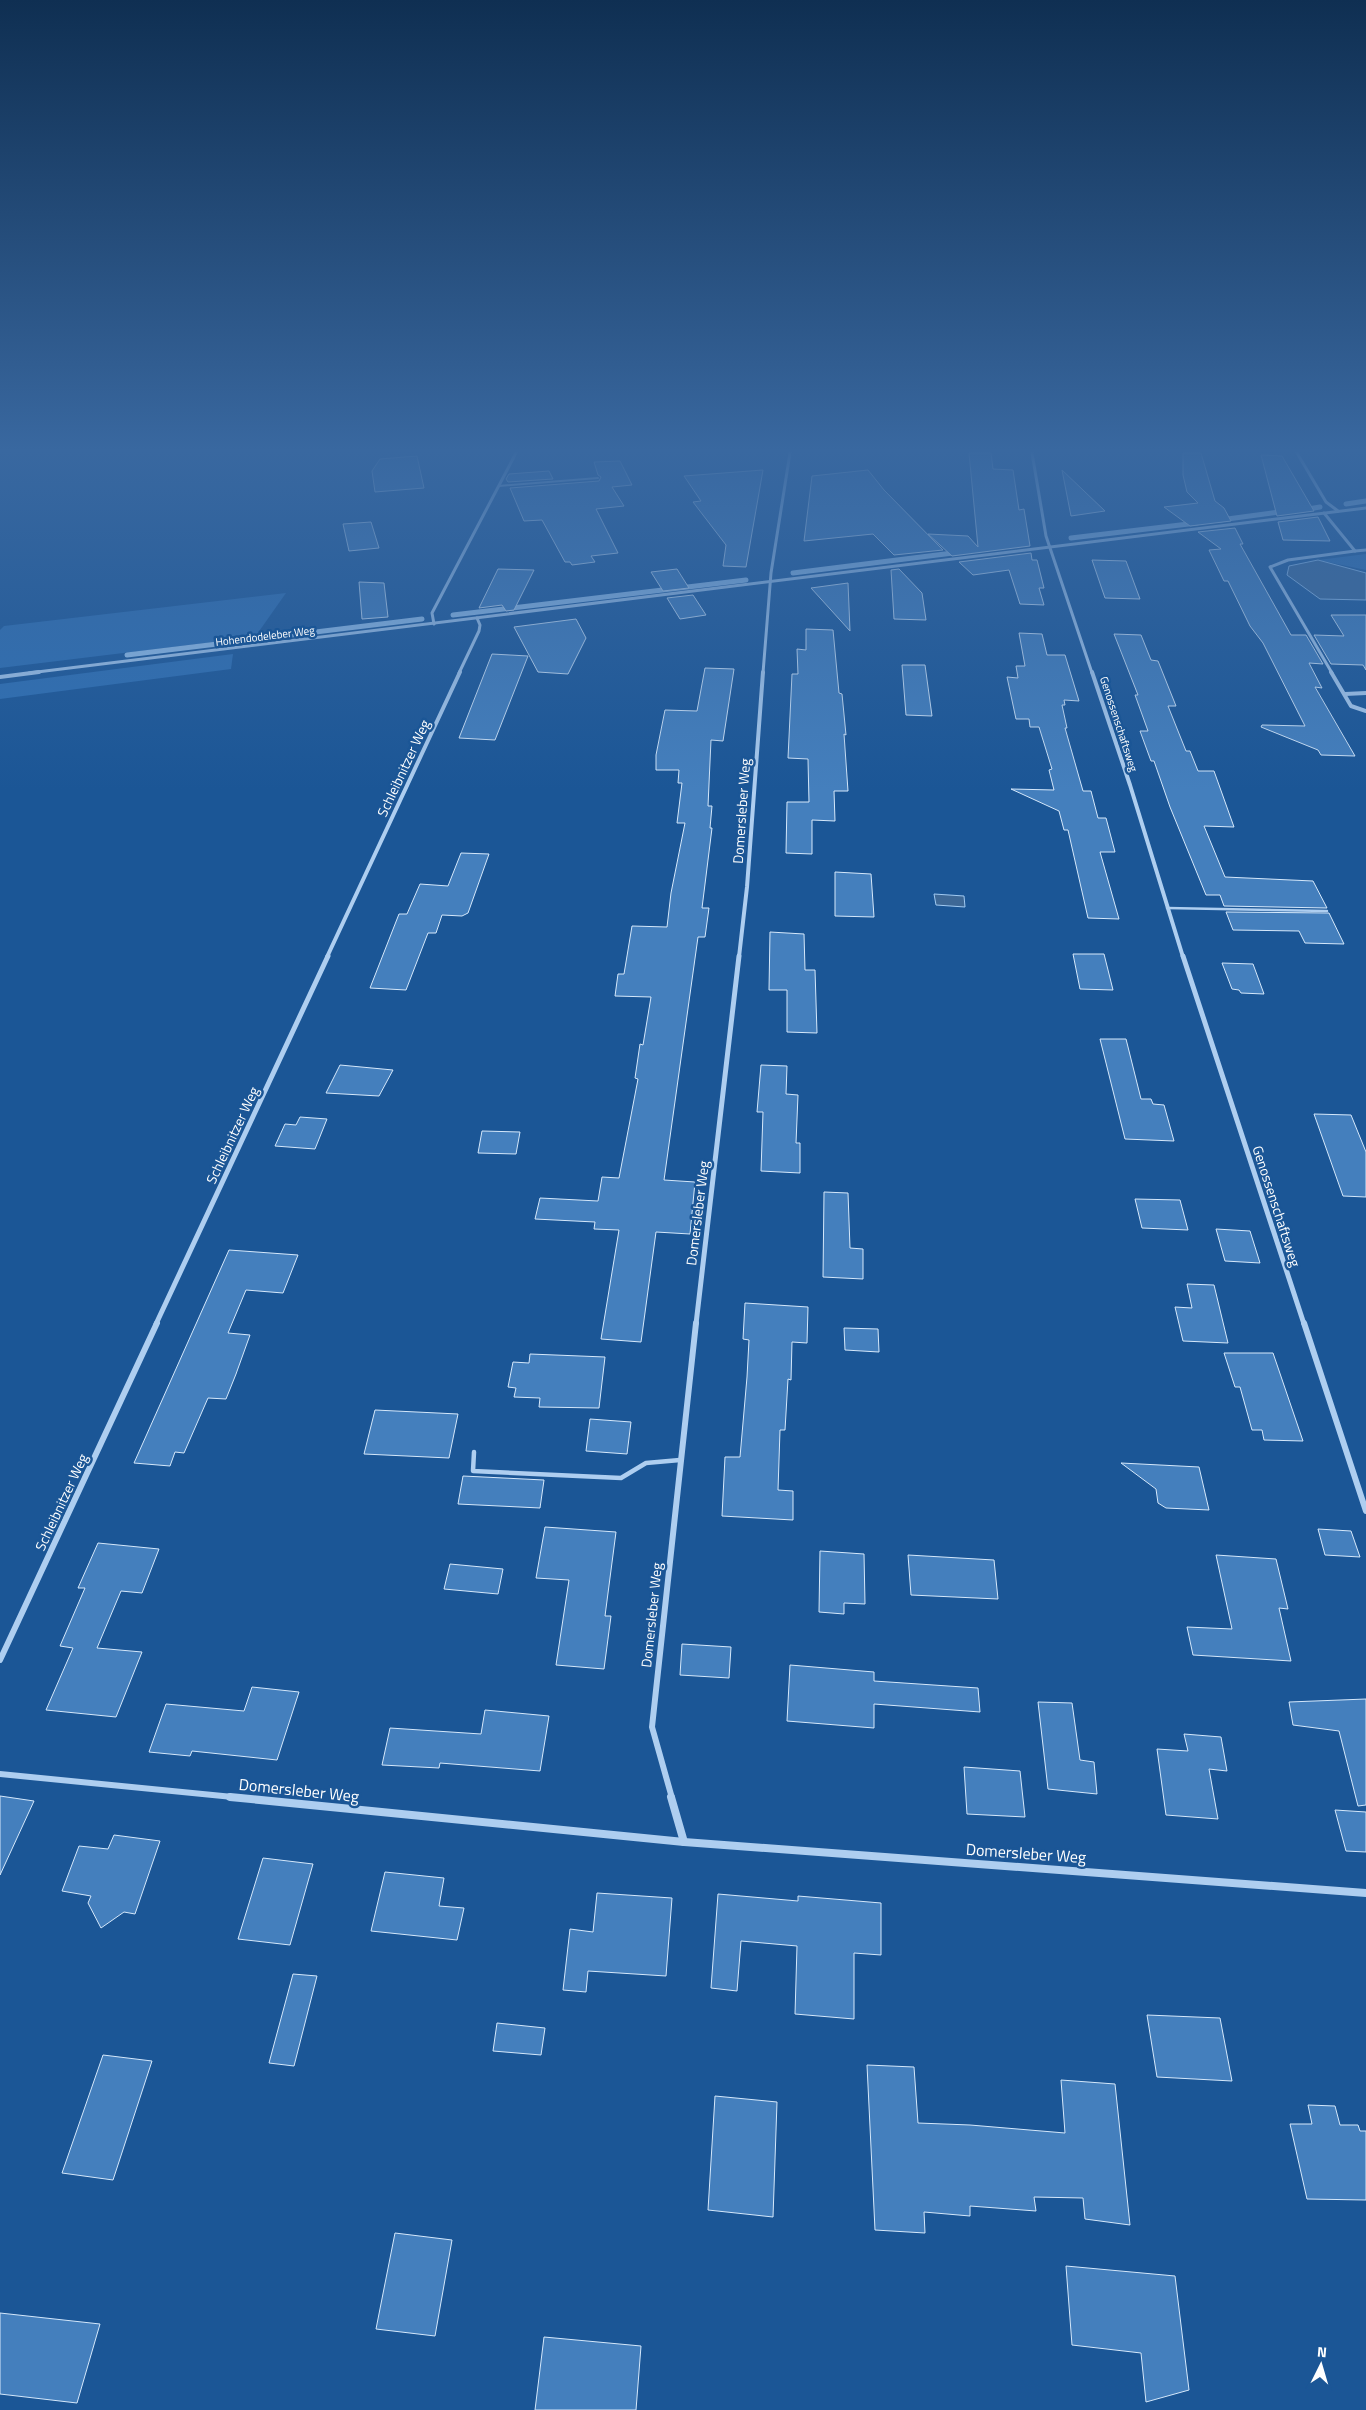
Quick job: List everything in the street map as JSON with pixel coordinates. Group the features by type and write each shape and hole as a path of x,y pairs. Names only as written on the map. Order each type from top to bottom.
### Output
{"street":[{"path":"434,624 432,613 457,565"},
{"name":"Domersleber Weg","path":"684,1842 652,1727 680,1460 747,887 773,565"},
{"name":"Hohendodeleber Weg","path":"0,677 903,565"},
{"name":"Genossenschaftsweg","path":"1057,565 1127,776 1167,908 1366,1511"},
{"path":"1276,565 1270,568 1351,706 1366,711"},
{"name":"Schleibnitzer Weg","path":"0,1660 479,630 480,625 477,618"},
{"path":"1344,694 1366,693"},
{"name":"Domersleber Weg","path":"0,1774 684,1842 1366,1892"}],"lane":[{"path":"1167,908 1327,912"},
{"path":"474,1452 473,1471 621,1478 646,1462 680,1460"}],"shaded area":[{"path":"1338,565 1366,573 1366,600 1320,599 1287,575 1289,566"},
{"path":"1344,565 1366,565 1366,570"},
{"path":"286,593 255,637 0,668 0,630 4,626"},
{"path":"233,654 231,669 0,699 0,684"},
{"path":"934,894 964,896 965,907 936,905"}],"building":[{"path":"723,565 746,565 746,567"},
{"path":"963,565 1038,565 1044,588 1039,588 1044,605 1020,604 1009,570 973,575"},
{"path":"1094,565 1128,565 1140,599 1105,598"},
{"path":"1216,565 1252,565 1291,635 1306,635 1323,664 1309,663 1322,688 1315,687 1355,756 1321,755 1318,750 1261,727 1262,725 1305,726 1263,643 1250,626 1228,581 1224,581"},
{"path":"498,569 534,570 514,610 506,611 502,605 479,608"},
{"path":"677,569 689,588 663,591 651,572"},
{"path":"899,569 922,593 926,620 894,619 891,570"},
{"path":"359,582 384,583 388,617 362,619"},
{"path":"848,583 850,631 811,588"},
{"path":"693,595 706,615 680,619 667,598"},
{"path":"1331,615 1366,615 1366,670 1363,665 1331,664 1314,635 1344,636"},
{"path":"576,619 586,638 568,674 538,672 514,627"},
{"path":"806,629 833,630 839,693 842,694 846,735 844,734 848,791 834,791 835,821 812,820 812,854 786,853 787,802 809,802 808,759 788,758 792,674 798,674 797,649 806,650"},
{"path":"1019,633 1042,634 1047,655 1065,655 1079,701 1064,700 1065,705 1062,705 1067,728 1065,728 1083,791 1091,791 1098,818 1106,818 1115,852 1100,852 1119,919 1088,918 1068,830 1064,830 1059,811 1011,789 1054,790 1049,770 1052,769 1039,727 1030,727 1029,719 1016,719 1007,677 1018,678 1016,666 1025,666"},
{"path":"1114,634 1141,635 1151,660 1158,661 1176,706 1168,706 1186,751 1190,751 1198,771 1214,771 1234,827 1204,826 1225,877 1313,881 1327,908 1224,906 1220,895 1206,895 1170,807 1154,761 1151,761 1140,731 1148,731 1135,695 1138,695"},
{"path":"492,654 528,656 495,740 459,738"},
{"path":"902,665 925,665 932,716 906,715"},
{"path":"705,668 734,669 723,741 711,740 708,806 712,806 710,828 712,828 702,908 709,908 705,937 698,937 664,1180 695,1182 690,1234 656,1232 641,1342 601,1339 619,1230 594,1229 595,1222 535,1219 540,1198 598,1201 602,1177 619,1178 638,1079 635,1078 640,1044 643,1045 651,997 615,996 618,974 624,974 632,926 667,927 671,893 685,823 677,823 682,783 678,783 679,770 656,770 656,755 665,710 697,711"},
{"path":"461,853 489,854 468,913 462,916 442,915 436,933 428,933 406,990 370,988 399,914 407,914 420,884 448,886"},
{"path":"835,872 871,874 874,917 835,916"},
{"path":"1226,912 1329,913 1344,944 1305,943 1299,931 1233,930"},
{"path":"770,932 804,934 805,970 815,970 817,1033 787,1032 787,990 769,990"},
{"path":"1073,954 1104,954 1113,990 1080,989"},
{"path":"1222,963 1253,964 1264,994 1241,993 1239,990 1232,989"},
{"path":"1100,1039 1126,1039 1141,1099 1151,1099 1153,1104 1164,1105 1174,1141 1125,1139"},
{"path":"340,1065 393,1070 379,1096 326,1093"},
{"path":"761,1065 787,1066 786,1094 798,1095 796,1143 800,1143 800,1173 761,1171 763,1112 757,1112"},
{"path":"1314,1114 1351,1115 1366,1152 1366,1197 1343,1196"},
{"path":"300,1117 327,1119 315,1149 275,1146 285,1124 296,1125"},
{"path":"482,1131 520,1132 516,1154 478,1153"},
{"path":"824,1192 848,1193 850,1248 863,1249 863,1279 823,1277"},
{"path":"1135,1199 1180,1200 1188,1230 1142,1228"},
{"path":"1216,1229 1250,1231 1260,1263 1225,1261"},
{"path":"229,1250 298,1255 283,1293 246,1290 228,1333 250,1335 236,1374 226,1399 208,1398 184,1453 175,1452 170,1466 134,1463"},
{"path":"1187,1284 1214,1285 1228,1343 1183,1341 1175,1307 1192,1308"},
{"path":"745,1303 808,1307 807,1343 792,1342 791,1380 788,1379 785,1430 780,1430 778,1490 793,1491 793,1520 722,1516 725,1457 740,1457 749,1340 743,1339"},
{"path":"844,1328 878,1329 879,1352 845,1350"},
{"path":"1224,1353 1273,1353 1303,1441 1264,1440 1262,1430 1252,1430 1240,1387 1235,1387"},
{"path":"530,1354 605,1357 599,1408 539,1407 540,1398 514,1397 516,1388 508,1387 513,1362 529,1363"},
{"path":"375,1410 458,1414 449,1458 364,1454"},
{"path":"590,1419 631,1422 627,1454 586,1451"},
{"path":"1121,1463 1199,1467 1209,1510 1166,1508 1158,1503 1156,1489"},
{"path":"463,1476 544,1480 540,1508 458,1504"},
{"path":"545,1527 616,1532 605,1616 611,1616 604,1669 556,1665 569,1580 536,1578"},
{"path":"1318,1529 1351,1531 1360,1557 1325,1555"},
{"path":"98,1543 159,1549 142,1593 121,1591 97,1648 142,1652 116,1717 46,1710 73,1648 60,1646 85,1588 78,1588"},
{"path":"820,1551 864,1554 865,1604 844,1603 844,1614 819,1612"},
{"path":"908,1555 994,1560 998,1599 911,1595"},
{"path":"1216,1555 1276,1559 1288,1609 1279,1608 1291,1661 1193,1655 1187,1627 1232,1629"},
{"path":"450,1564 503,1569 498,1594 444,1589"},
{"path":"682,1644 731,1647 729,1678 680,1675"},
{"path":"790,1665 874,1672 874,1681 978,1688 980,1712 874,1704 874,1728 787,1721"},
{"path":"252,1687 299,1692 277,1760 192,1751 190,1756 149,1752 166,1704 244,1711"},
{"path":"1366,1699 1366,1805 1358,1806 1339,1731 1293,1725 1289,1702"},
{"path":"1038,1702 1072,1703 1080,1760 1094,1762 1097,1794 1048,1789"},
{"path":"485,1710 549,1716 540,1771 440,1763 439,1768 382,1765 390,1728 481,1734"},
{"path":"1184,1734 1221,1737 1227,1771 1209,1769 1218,1819 1166,1815 1157,1749 1188,1751"},
{"path":"964,1767 1020,1771 1025,1817 967,1814"},
{"path":"0,1796 34,1801 0,1875"},
{"path":"1335,1810 1366,1812 1366,1852 1346,1851"},
{"path":"114,1835 160,1841 135,1914 124,1912 101,1928 88,1903 91,1896 62,1891 79,1846 108,1849"},
{"path":"263,1858 313,1864 290,1945 238,1939"},
{"path":"385,1872 444,1878 439,1906 464,1908 457,1940 371,1931"},
{"path":"597,1893 672,1898 666,1976 588,1971 586,1992 563,1990 570,1929 593,1932"},
{"path":"718,1894 798,1901 798,1896 881,1903 881,1955 854,1953 854,2019 795,2014 797,1946 741,1941 737,1991 711,1988"},
{"path":"293,1974 317,1976 294,2066 269,2063"},
{"path":"1147,2015 1220,2018 1232,2081 1157,2077"},
{"path":"497,2023 545,2028 541,2055 493,2051"},
{"path":"103,2055 152,2061 113,2180 62,2173"},
{"path":"867,2065 914,2067 918,2123 970,2125 1065,2133 1061,2080 1115,2084 1130,2225 1085,2219 1083,2198 1034,2197 1036,2211 970,2206 970,2216 924,2212 925,2233 875,2230"},
{"path":"715,2096 777,2102 773,2217 708,2210"},
{"path":"1308,2105 1335,2106 1340,2125 1358,2125 1360,2131 1366,2131 1366,2200 1307,2199 1290,2124 1312,2124"},
{"path":"395,2233 452,2240 435,2336 376,2329"},
{"path":"1066,2266 1175,2276 1189,2390 1146,2402 1141,2353 1072,2345"},
{"path":"0,2313 100,2324 77,2403 0,2394"},
{"path":"544,2337 641,2346 636,2410 535,2410"}],"waterway":[{"path":"793,573 853,565"},
{"path":"453,615 746,580"},
{"path":"127,655 422,619"}]}
